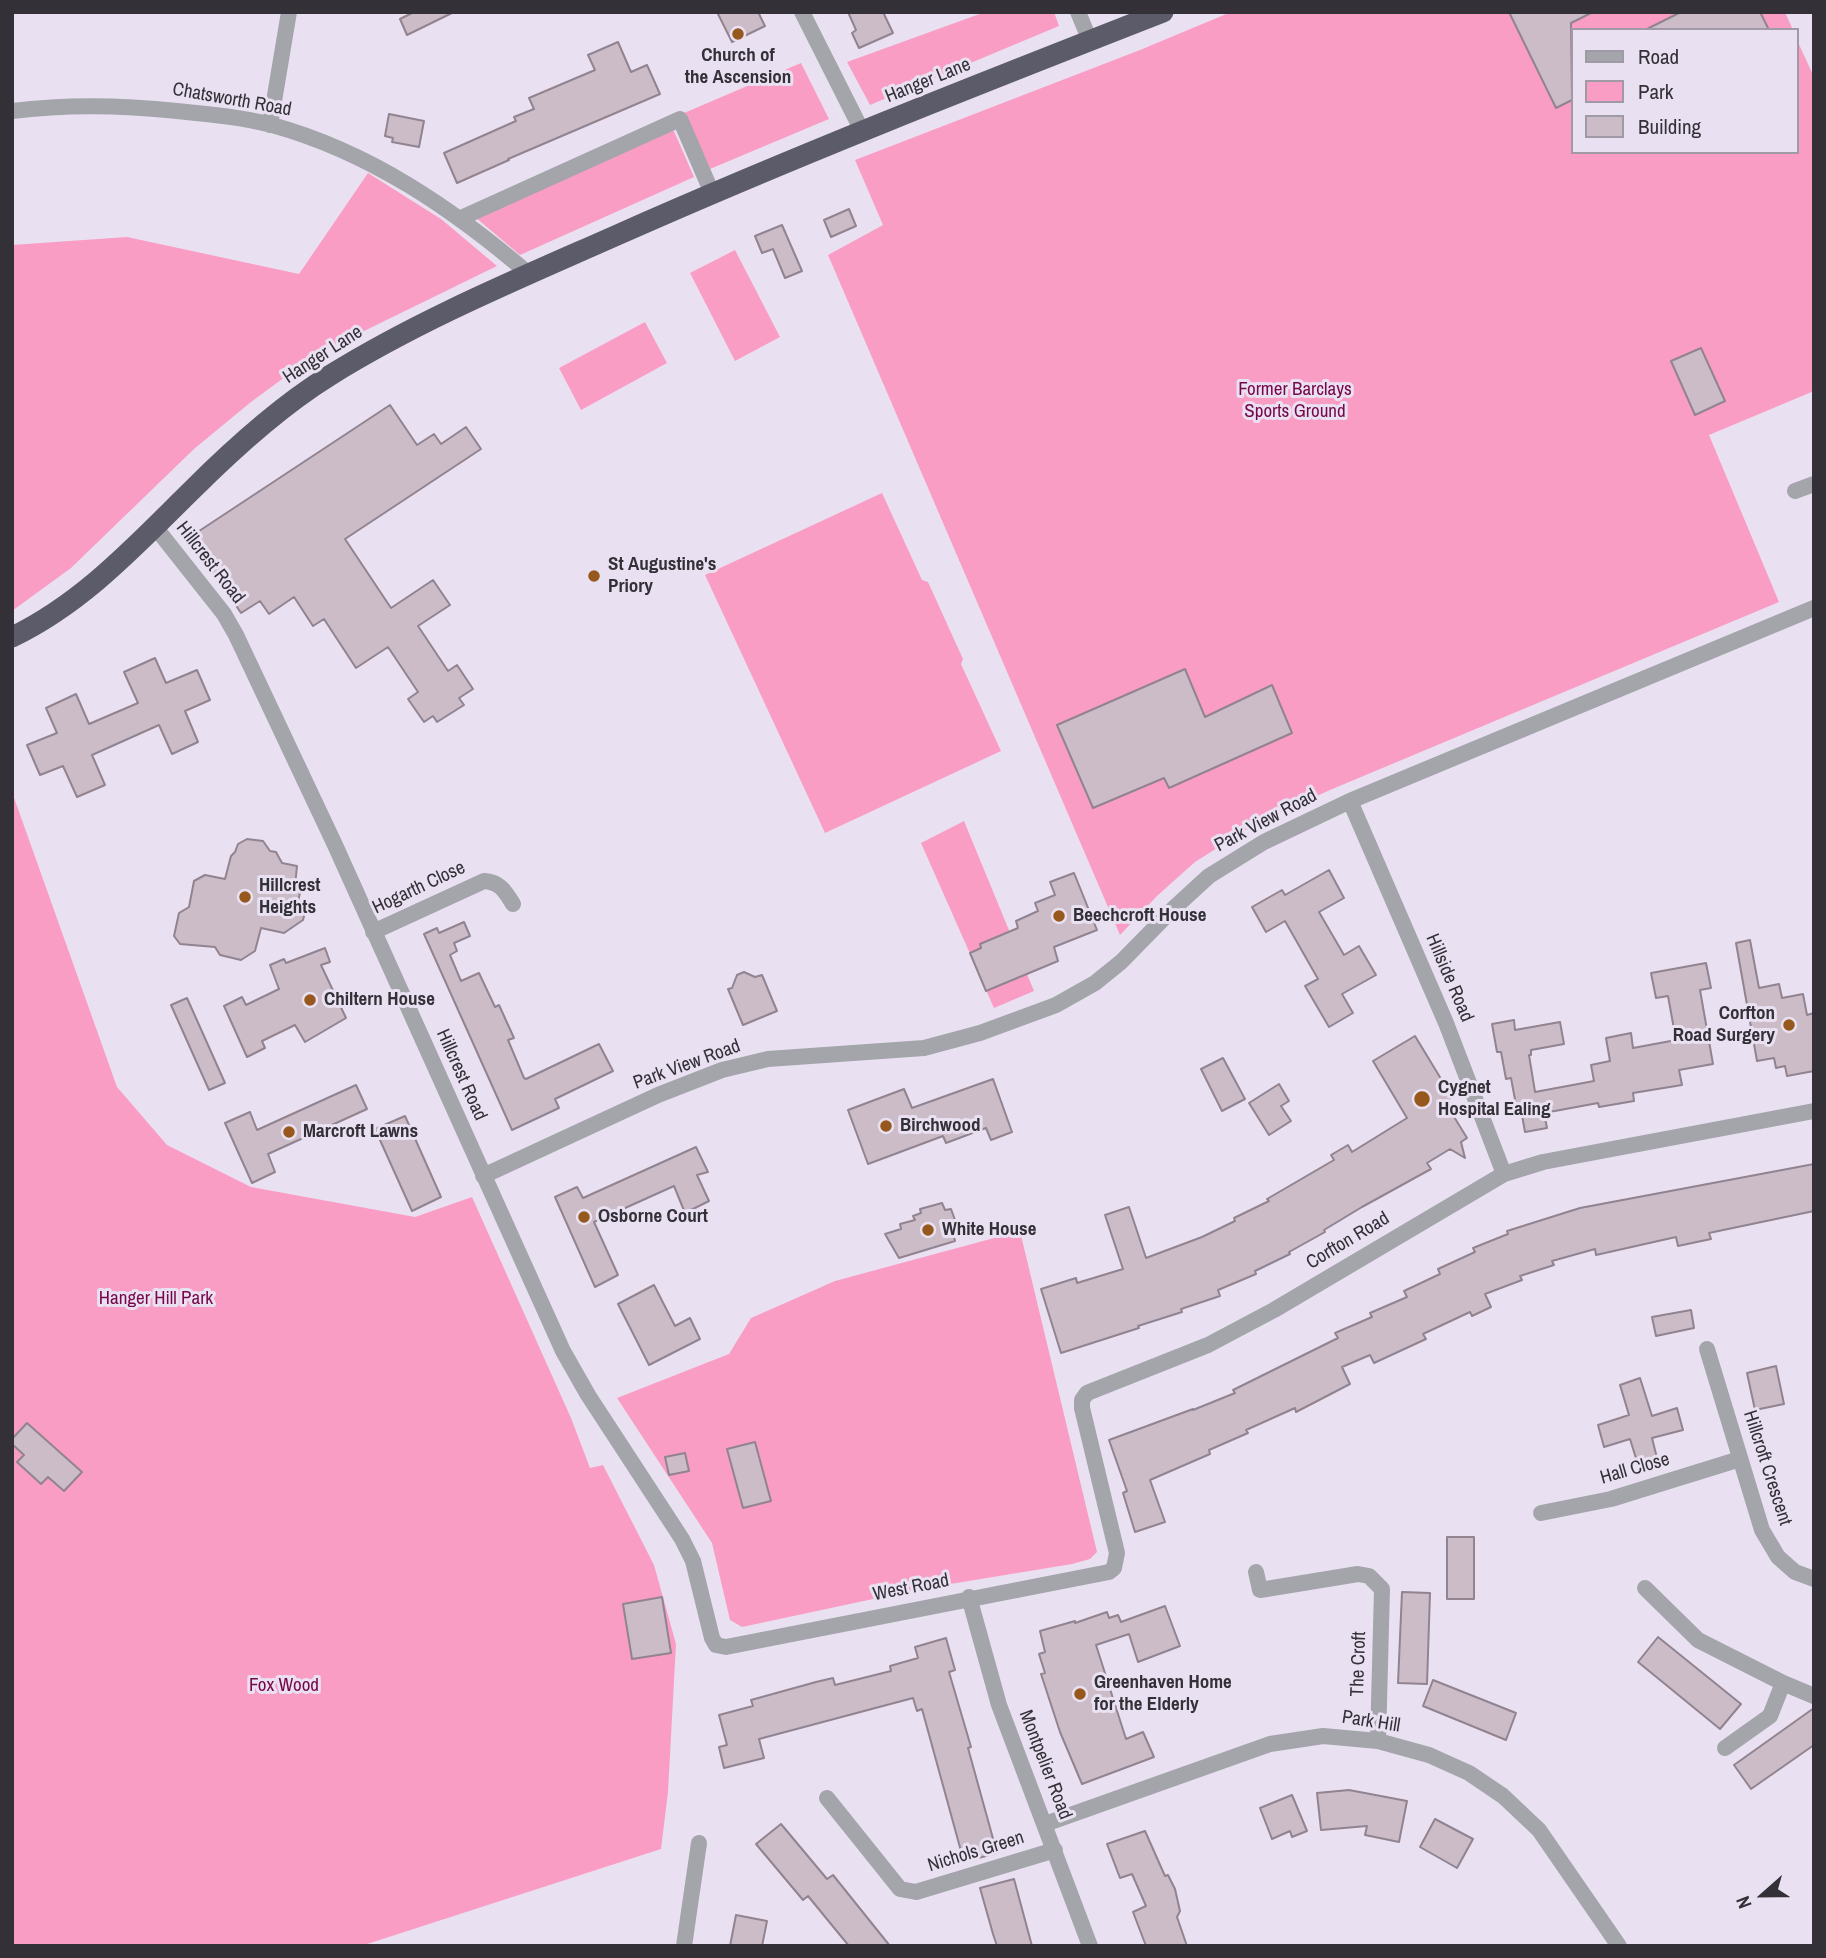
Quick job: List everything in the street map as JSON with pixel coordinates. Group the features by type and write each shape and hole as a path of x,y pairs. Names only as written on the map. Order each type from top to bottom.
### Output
{"highway":[{"name":"Hanger Lane","path":"12,637 54,615 80,596 156,528 237,447 285,408 326,378 401,333 712,193 1163,12"}],"street":[{"path":"270,125 289,12"},
{"path":"802,12 862,131"},
{"path":"1078,12 1090,41"},
{"name":"Chatsworth Road","path":"12,111 43,107 129,106 270,125 344,151 408,183 461,218 529,274"},
{"path":"461,218 680,119 712,193"},
{"path":"1795,491 1814,484"},
{"name":"Hillcrest Road","path":"156,528 224,614 236,635 563,1351 588,1395 682,1539 693,1561 716,1645"},
{"name":"Park View Road","path":"483,1176 677,1087 722,1070 768,1059 924,1048 981,1033 1056,1004 1095,983 1121,962 1209,876 1264,842 1350,801 1814,608"},
{"name":"Hillside Road","path":"1350,801 1446,1023 1504,1174"},
{"name":"Hogarth Close","path":"373,932 484,881 494,882 502,887 513,904"},
{"name":"Corfton Road","path":"1114,1568 1117,1553 1082,1408 1082,1400 1087,1393 1208,1345 1274,1310 1504,1174 1543,1163 1814,1111"},
{"name":"Hillcroft Crescent","path":"1707,1349 1762,1530 1778,1557 1795,1572 1814,1579"},
{"name":"Hall Close","path":"1541,1513 1611,1499 1740,1458"},
{"name":"West Road","path":"716,1645 726,1647 969,1597 1102,1575 1114,1568"},
{"name":"The Croft","path":"1256,1572 1260,1590 1358,1574 1369,1576 1382,1589 1378,1741"},
{"path":"1645,1588 1698,1640 1814,1696"},
{"name":"Montpelier Road","path":"969,1597 999,1705 1090,1946"},
{"path":"1725,1748 1770,1716 1783,1683"},
{"name":"Park Hill","path":"1045,1824 1270,1744 1323,1736 1378,1741 1429,1755 1469,1773 1503,1796 1539,1830 1619,1946"},
{"name":"Nichols Green","path":"827,1798 900,1889 916,1892 1055,1850"},
{"path":"684,1946 699,1843"}],"green space":[{"path":"985,12 1054,12 1059,26 870,105 847,62"},
{"name":"Former Barclays Sports Ground","path":"1231,12 1785,12 1792,28 1570,28 1570,154 1798,154 1798,42 1814,77 1814,391 1709,435 1779,602 1255,824 1195,862 1157,896 1120,935 828,255 883,225 855,160"},
{"path":"801,63 829,119 710,169 684,113"},
{"path":"673,129 694,177 520,255 475,217"},
{"path":"368,173 441,219 497,266 315,355 251,402 194,449 71,568 12,611 12,245 127,237 299,274"},
{"path":"735,250 780,337 735,361 690,273"},
{"path":"645,322 667,363 581,410 559,368"},
{"path":"882,493 922,580 928,582 963,659 961,664 1001,751 825,833 705,575"},
{"path":"12,792 117,1087 167,1145 251,1187 415,1217 472,1197 571,1418 590,1468 603,1465 654,1565 676,1644 668,1792 661,1849 361,1946 12,1946"},
{"path":"964,821 1034,991 994,1008 921,843"},
{"path":"1020,1231 1097,1552 1090,1559 1072,1564 920,1589 742,1627 730,1620 712,1543 617,1398 729,1354 751,1318 835,1281"}],"building":[{"path":"414,12 454,12 407,35 400,19"},
{"name":"Church of the Ascension","path":"717,12 758,12 765,26 732,42"},
{"path":"848,12 883,12 893,33 859,48 852,33 856,30"},
{"path":"1509,12 1593,12 1571,23 1570,101 1556,108"},
{"path":"1681,12 1760,12 1768,28 1649,28"},
{"path":"618,42 631,72 647,65 660,94 457,183 444,153 516,121 514,117 534,109 529,98 595,70 588,55"},
{"path":"389,114 424,121 419,147 392,142 393,138 385,136"},
{"path":"849,209 856,226 831,237 824,220"},
{"path":"782,225 802,271 785,278 773,249 762,253 755,236"},
{"path":"1701,348 1725,401 1695,415 1671,361"},
{"path":"390,405 417,445 434,434 441,444 466,427 481,449 345,539 391,608 433,580 450,605 418,626 448,671 457,665 473,689 459,698 464,705 437,722 433,716 424,722 408,699 418,692 388,647 356,668 324,619 313,626 294,597 269,614 260,601 241,613 190,537"},
{"path":"155,658 166,683 197,670 210,700 185,711 198,742 172,754 159,725 92,755 105,785 77,797 63,766 40,775 27,745 57,733 46,708 76,694 89,724 138,703 124,672"},
{"path":"1185,669 1205,717 1272,685 1292,733 1169,788 1164,778 1093,808 1057,725"},
{"name":"Hillcrest Heights","path":"247,839 263,841 270,851 276,852 282,863 297,866 295,886 300,893 298,901 305,912 303,920 284,933 261,928 255,951 241,960 220,955 215,947 180,944 174,936 179,913 189,907 194,881 205,875 225,879 231,856 238,844"},
{"path":"1329,870 1344,898 1319,912 1344,955 1359,946 1376,975 1342,994 1353,1013 1329,1027 1305,986 1318,979 1285,921 1266,932 1252,907 1282,890 1285,895"},
{"name":"Beechcroft House","path":"1074,873 1097,930 1054,947 1058,961 986,991 970,953 981,948 980,944 1018,928 1016,921 1038,911 1035,903 1055,895 1050,882"},
{"path":"464,922 470,936 454,943 457,951 450,955 461,981 479,973 495,1007 499,1005 514,1038 508,1040 524,1078 599,1044 613,1071 555,1099 559,1108 512,1130 424,934 437,928 439,933"},
{"path":"1750,940 1759,988 1779,984 1782,998 1803,994 1807,1015 1814,1013 1814,1071 1787,1076 1785,1066 1776,1068 1774,1058 1757,1061 1736,943"},
{"name":"Chiltern House","path":"325,948 330,962 321,965 346,1018 305,1042 295,1025 262,1041 265,1048 247,1057 224,1006 242,997 246,1005 279,989 270,965 284,959 286,963"},
{"path":"1706,963 1711,988 1700,990 1713,1064 1679,1070 1682,1085 1633,1093 1634,1101 1599,1107 1598,1103 1544,1113 1547,1128 1525,1132 1520,1104 1516,1105 1511,1078 1506,1079 1501,1052 1497,1052 1492,1024 1514,1020 1515,1030 1560,1022 1564,1044 1531,1050 1529,1055 1535,1092 1594,1081 1591,1065 1610,1061 1606,1038 1631,1033 1633,1048 1676,1040 1668,996 1656,998 1651,973"},
{"path":"744,972 755,977 762,975 777,1011 743,1025 728,989 732,988 737,975"},
{"path":"187,998 225,1083 209,1090 171,1005"},
{"path":"1415,1036 1452,1097 1445,1102 1467,1138 1461,1142 1465,1158 1450,1149 1427,1163 1431,1169 1362,1207 1289,1252 1290,1254 1255,1271 1256,1274 1218,1290 1220,1296 1181,1309 1182,1312 1138,1326 1139,1328 1061,1353 1041,1289 1076,1278 1077,1283 1123,1269 1105,1215 1129,1207 1146,1258 1202,1237 1235,1221 1234,1218 1269,1201 1267,1199 1334,1160 1331,1155 1348,1145 1352,1152 1407,1118 1373,1061"},
{"path":"1223,1058 1245,1099 1222,1111 1201,1069"},
{"path":"993,1079 1012,1132 991,1140 986,1128 946,1143 943,1136 868,1164 848,1110 904,1089 912,1108"},
{"path":"1279,1084 1289,1101 1281,1106 1291,1121 1269,1135 1249,1103"},
{"name":"Marcroft Lawns","path":"356,1085 367,1109 268,1154 275,1172 252,1183 225,1123 250,1112 257,1130"},
{"path":"405,1116 441,1197 412,1211 375,1129"},
{"name":"Osborne Court","path":"696,1147 708,1172 697,1175 709,1201 685,1213 674,1186 594,1222 618,1275 595,1287 555,1197 577,1187 583,1198"},
{"path":"1814,1164 1814,1211 1709,1233 1711,1239 1678,1246 1676,1237 1596,1255 1595,1249 1552,1261 1554,1265 1520,1276 1522,1280 1485,1294 1491,1307 1472,1316 1470,1312 1423,1334 1426,1339 1374,1363 1370,1355 1342,1367 1350,1384 1296,1412 1295,1408 1246,1430 1248,1433 1209,1450 1210,1454 1150,1480 1165,1522 1135,1532 1123,1493 1127,1491 1109,1440 1235,1393 1233,1390 1338,1338 1335,1333 1372,1317 1370,1313 1407,1297 1404,1291 1440,1274 1438,1269 1475,1252 1473,1248 1508,1234 1507,1231 1580,1208"},
{"name":"White House","path":"942,1203 945,1210 951,1209 959,1231 953,1233 955,1241 899,1258 885,1234 901,1229 900,1224 915,1220 913,1216 921,1213 920,1209"},
{"path":"654,1285 675,1326 690,1318 700,1339 649,1365 618,1304"},
{"path":"1691,1310 1694,1328 1656,1336 1652,1317"},
{"path":"1776,1366 1784,1404 1755,1410 1747,1373"},
{"path":"1640,1378 1652,1416 1677,1408 1683,1430 1652,1438 1658,1462 1639,1468 1630,1439 1604,1447 1598,1425 1629,1415 1620,1385"},
{"path":"27,1423 82,1472 64,1491 48,1477 41,1484 17,1462 24,1455 12,1444 12,1439"},
{"path":"755,1442 771,1501 743,1508 727,1449"},
{"path":"685,1453 689,1471 669,1475 665,1457"},
{"path":"1447,1537 1474,1537 1474,1599 1447,1599"},
{"path":"1402,1592 1430,1593 1427,1684 1398,1683"},
{"path":"662,1597 671,1653 632,1659 623,1604"},
{"path":"1165,1606 1180,1646 1138,1662 1129,1634 1096,1645 1126,1739 1143,1732 1154,1757 1082,1784 1060,1732 1041,1674 1045,1673 1039,1654 1045,1652 1040,1631 1107,1612 1109,1618 1118,1615 1121,1622"},
{"path":"1658,1637 1741,1704 1720,1729 1638,1662"},
{"path":"946,1638 955,1670 949,1672 997,1853 964,1862 922,1709 917,1711 913,1698 759,1739 764,1758 724,1768 719,1747 727,1745 719,1715 753,1706 751,1700 816,1682 833,1678 835,1685 891,1671 890,1666 918,1658 915,1647"},
{"path":"1433,1680 1516,1713 1506,1740 1423,1706"},
{"path":"1814,1708 1814,1745 1751,1789 1734,1765"},
{"path":"1349,1790 1407,1801 1399,1842 1365,1835 1367,1826 1321,1830 1317,1793"},
{"path":"1292,1795 1307,1831 1292,1837 1290,1831 1272,1839 1260,1808"},
{"path":"1435,1819 1473,1839 1457,1868 1420,1847"},
{"path":"781,1824 827,1879 833,1875 890,1946 849,1946 808,1896 803,1900 756,1844"},
{"path":"1145,1831 1165,1876 1168,1875 1175,1889 1180,1911 1177,1917 1187,1946 1146,1946 1133,1912 1146,1906 1132,1874 1120,1878 1107,1844"},
{"path":"1014,1879 1032,1946 997,1946 980,1888"},
{"path":"736,1915 767,1921 762,1946 730,1946"}],"place":[{"name":"Church of the Ascension","path":"738,34"},
{"name":"St Augustine's Priory","path":"594,576"},
{"name":"Hillcrest Heights","path":"245,897"},
{"name":"Beechcroft House","path":"1059,916"},
{"name":"Chiltern House","path":"310,1000"},
{"name":"Corfton Road Surgery","path":"1789,1025"},
{"name":"Cygnet Hospital Ealing","path":"1422,1099"},
{"name":"Birchwood","path":"886,1126"},
{"name":"Marcroft Lawns","path":"289,1132"},
{"name":"Osborne Court","path":"584,1217"},
{"name":"White House","path":"928,1230"},
{"name":"Greenhaven Home for the Elderly","path":"1080,1694"}],"park label":[{"name":"Hanger Hill Park","path":"156,1299"},
{"name":"Fox Wood","path":"284,1686"}]}
